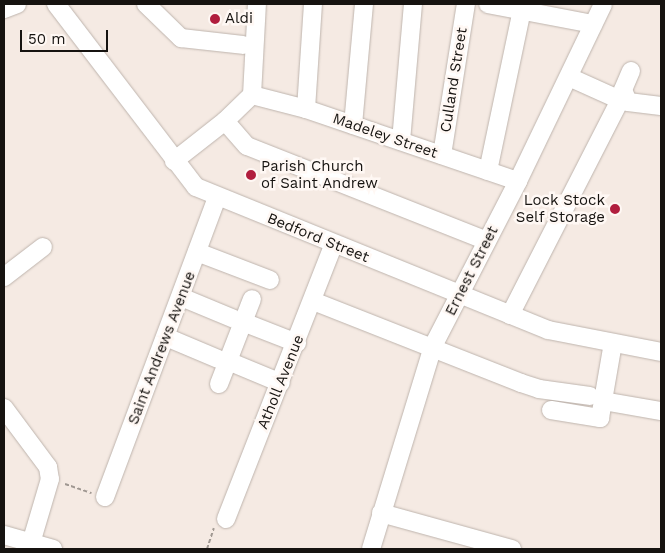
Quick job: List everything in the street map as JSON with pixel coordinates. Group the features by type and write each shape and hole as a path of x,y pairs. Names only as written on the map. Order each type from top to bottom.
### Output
{"street":[{"path":"4,9 17,4"},
{"name":"Bedford Street","path":"56,4 174,161 196,187 217,198 458,296 548,330 661,352"},
{"path":"146,4 181,38 243,44"},
{"path":"174,161 225,121 252,94 257,4"},
{"path":"306,109 312,4"},
{"path":"353,125 364,4"},
{"path":"401,141 413,4"},
{"name":"Culland Street","path":"442,155 466,4"},
{"path":"488,4 594,24"},
{"name":"Ernest Street","path":"371,549 433,346 518,181 603,4"},
{"path":"488,171 522,9"},
{"path":"631,71 623,90 628,102 661,106"},
{"path":"510,315 620,100 569,77"},
{"name":"Madeley Street","path":"252,94 306,109 518,181"},
{"path":"225,121 247,146 487,241"},
{"name":"Saint Andrews Avenue","path":"105,497 217,198"},
{"name":"Atholl Avenue","path":"226,519 282,382 334,244"},
{"path":"4,277 43,247"},
{"path":"198,252 270,280"},
{"path":"215,381 247,297"},
{"path":"181,298 297,343"},
{"path":"313,301 433,346 539,390 596,398 661,411"},
{"path":"166,337 282,382"},
{"path":"551,410 600,418 596,398 613,343"},
{"path":"4,408 48,467 50,479 31,543"},
{"path":"382,513 512,549"},
{"path":"4,534 53,549"}],"path":[{"path":"50,479 105,497"},
{"path":"207,549 215,524 226,519"}],"place":[{"name":"Aldi","path":"215,19"},
{"name":"Parish Church of Saint Andrew","path":"251,175"},
{"name":"Lock Stock Self Storage","path":"615,209"}]}
